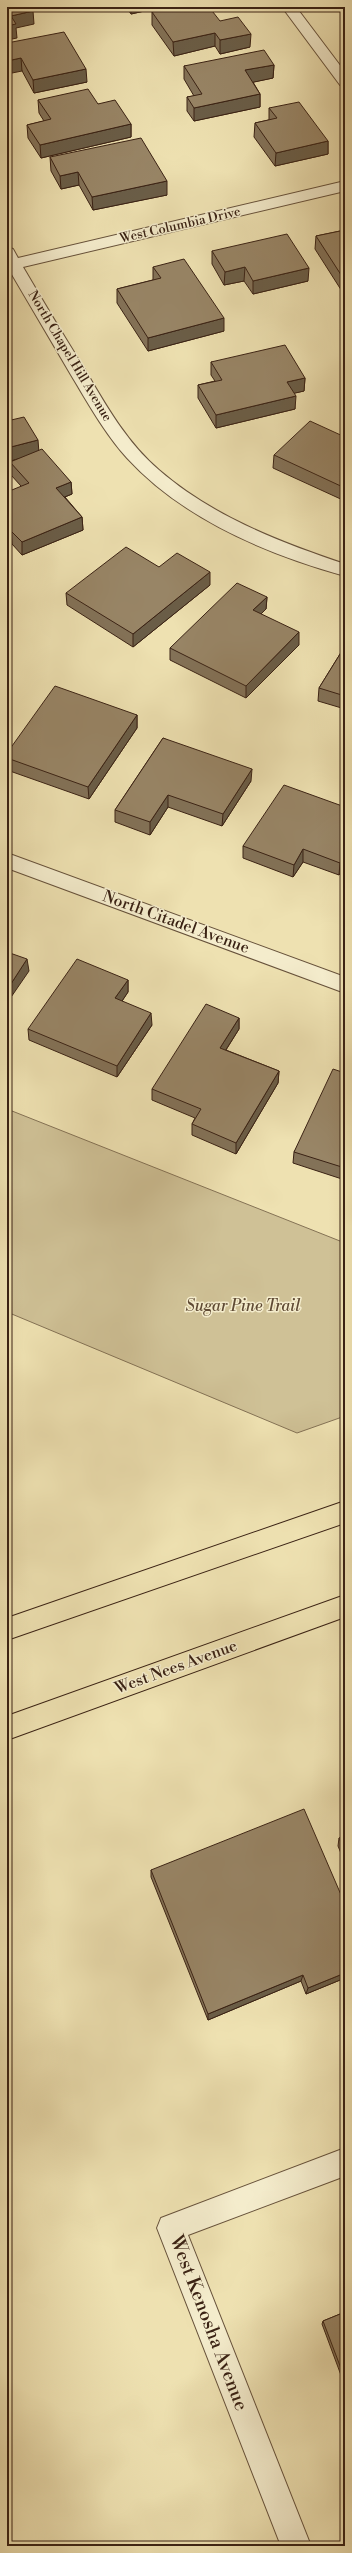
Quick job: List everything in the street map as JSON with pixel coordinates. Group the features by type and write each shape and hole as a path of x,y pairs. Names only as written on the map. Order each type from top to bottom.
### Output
{"main road":[{"path":"7,1629 345,1512"},
{"name":"West Nees Avenue","path":"7,1728 345,1606"}],"street":[{"path":"289,7 345,82"},
{"name":"West Columbia Drive","path":"10,258 345,186"},
{"name":"North Chapel Hill Avenue","path":"10,258 98,406 133,454 179,495 227,523 304,557 345,570"},
{"name":"North Citadel Avenue","path":"7,860 345,985"},
{"name":"West Kenosha Avenue","path":"296,2546 171,2228 345,2162"}],"green space":[{"name":"Sugar Pine Trail","path":"7,1109 345,1243 345,1416 297,1433 7,1312"}],"building":[{"path":"7,7 30,7 33,11 11,16 16,24 7,26"},
{"path":"176,7 209,7 220,21 238,17 251,34 220,40 215,33 173,42 152,12"},
{"path":"64,32 86,69 33,80 21,58 7,61 7,43"},
{"path":"264,50 274,65 245,70 260,94 194,108 187,97 202,94 184,66"},
{"path":"88,89 98,104 115,100 131,124 40,145 27,125 51,119 38,100"},
{"path":"299,102 328,141 276,153 255,123 277,118 269,108"},
{"path":"141,138 167,181 92,197 78,172 60,176 50,157"},
{"path":"345,230 345,281 316,236"},
{"path":"287,234 309,268 253,281 245,267 225,272 212,251"},
{"path":"184,259 224,318 148,338 117,289 161,278 153,267"},
{"path":"285,345 305,378 287,382 296,396 216,415 198,385 222,380 211,362"},
{"path":"24,417 38,440 7,448 7,421"},
{"path":"310,421 345,437 345,488 274,455"},
{"path":"42,449 71,482 56,488 82,517 22,542 11,531 7,533 7,492 29,483 10,462"},
{"path":"126,547 159,567 177,553 210,572 133,634 66,593"},
{"path":"237,583 267,597 253,610 299,632 246,686 170,648"},
{"path":"345,646 345,696 319,688"},
{"path":"55,686 137,715 88,787 7,758 7,753"},
{"path":"163,738 252,769 223,814 168,795 150,822 115,810"},
{"path":"284,785 345,807 345,854 340,863 303,849 294,865 243,846"},
{"path":"7,952 27,959 7,990"},
{"path":"77,959 128,980 115,998 151,1013 117,1066 28,1029"},
{"path":"206,1004 239,1018 220,1048 279,1071 236,1143 192,1124 201,1109 152,1089"},
{"path":"333,1069 345,1073 345,1168 294,1152"},
{"path":"304,1809 345,1904 345,1973 308,1988 303,1975 208,2014 151,1870"},
{"path":"345,1836 345,1852 339,1838"},
{"path":"345,2312 345,2379 323,2321"}]}
